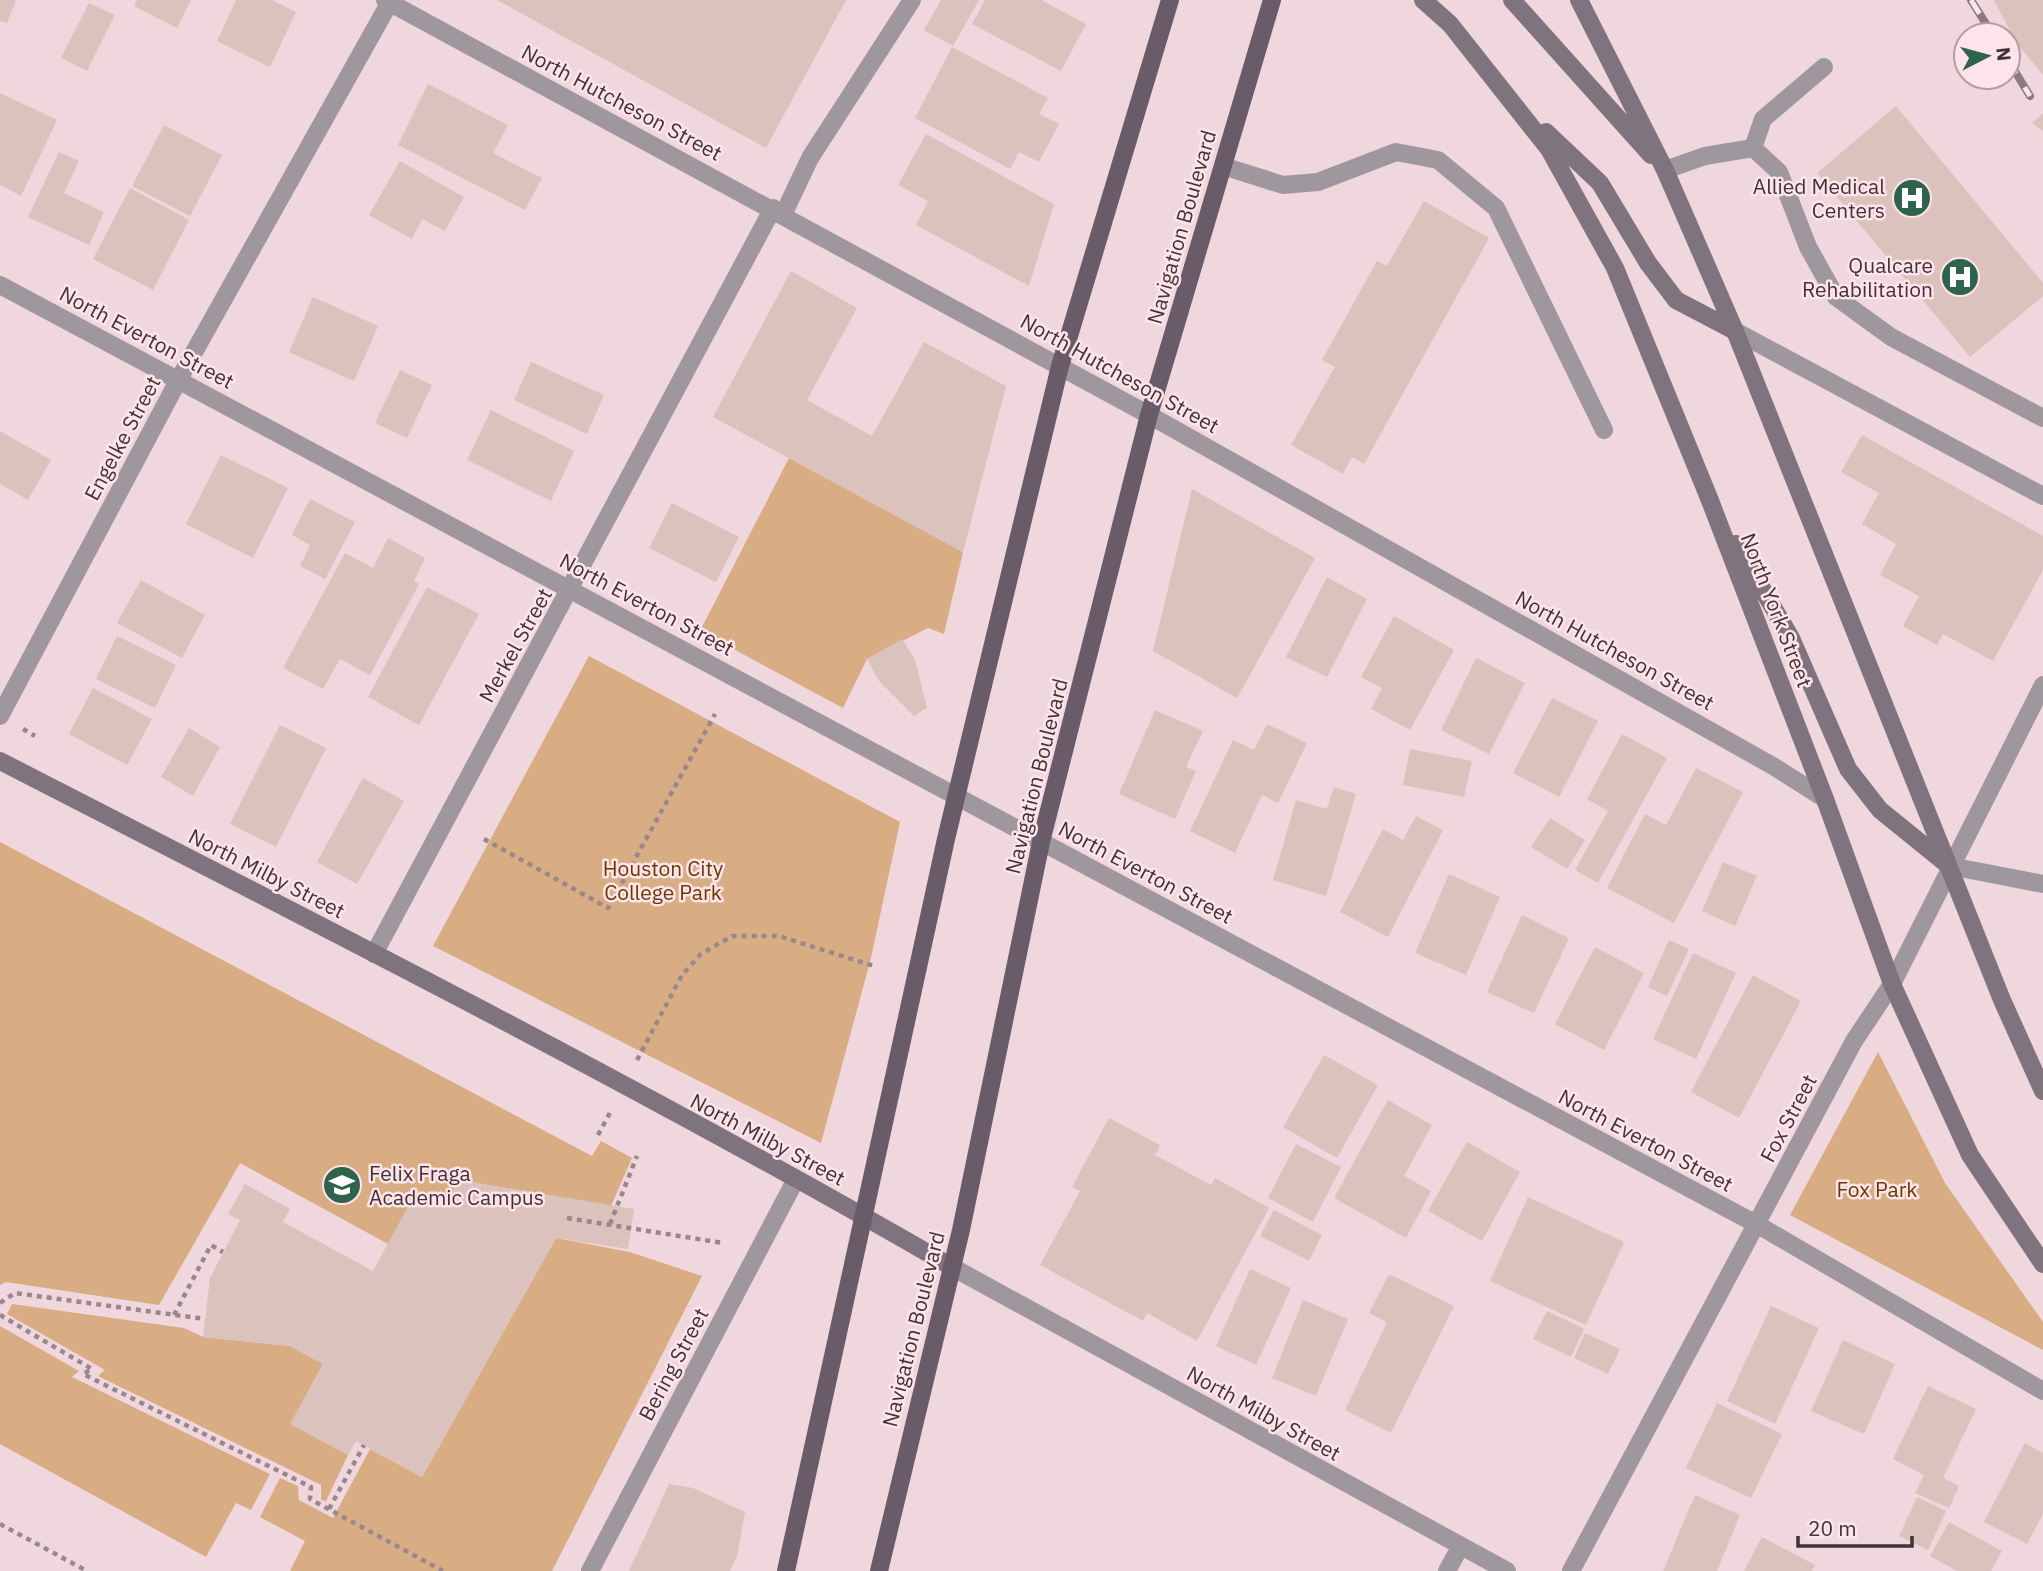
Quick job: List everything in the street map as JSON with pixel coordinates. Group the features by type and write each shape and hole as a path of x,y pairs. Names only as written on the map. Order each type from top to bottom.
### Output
{"main road":[{"path":"786,1571 956,796 1060,366 1170,0"},
{"name":"Navigation Boulevard","path":"879,1571 952,1267 1041,842 1149,415 1272,0"},
{"name":"North York Street","path":"1423,0 1450,24 1549,149 1615,268 1709,498 1825,799 1892,984 1970,1155 2043,1264"},
{"path":"1512,0 1665,170"},
{"path":"1578,0 1665,170 1735,331 2002,1000 2043,1091"},
{"path":"1508,96 1600,183 1648,263 1676,300 1735,331"},
{"path":"1709,498 1791,638 1848,769 1880,810 1950,866"},
{"name":"North Milby Street","path":"0,761 374,954 796,1179 952,1267"}],"street":[{"name":"Merkel Street","path":"374,954 778,211 912,0"},
{"name":"North Hutcheson Street","path":"388,1 1149,415 1773,766 1825,799"},
{"name":"Engelke Street","path":"0,716 179,379 388,1"},
{"path":"1753,148 1763,119 1824,68"},
{"path":"1665,170 1705,156 1753,148"},
{"path":"1753,148 1779,172 1808,247 1836,297 1891,337 2043,418"},
{"path":"1223,166 1283,185 1318,182 1396,152 1438,160 1496,208 1604,430"},
{"name":"North Everton Street","path":"0,285 1758,1225 2043,1391"},
{"path":"1735,331 2043,496"},
{"name":"Fox Street","path":"1571,1571 1854,1041 1892,984 2043,685"},
{"path":"1950,866 2043,884"},
{"name":"Bering Street","path":"590,1571 796,1179"},
{"name":"North Milby Street","path":"952,1267 1507,1571"},
{"path":"1447,1571 1460,1547"}],"path":[{"path":"484,839 608,908 715,714"},
{"path":"20,727 35,736"},
{"path":"633,1069 682,975 701,954 732,936 779,936 874,966"},
{"path":"598,1135 612,1108"},
{"path":"610,1224 637,1156"},
{"path":"567,1218 723,1243"},
{"path":"174,1315 211,1245 223,1252"},
{"path":"0,1303 15,1293 205,1319"},
{"path":"0,1315 92,1369 83,1374 311,1487 310,1499 443,1571"},
{"path":"329,1509 364,1446"},
{"path":"0,1524 87,1571"}],"green space":[{"path":"789,458 963,552 944,634 928,628 867,659 843,708 700,631"},
{"name":"Houston City College Park","path":"589,656 900,822 871,958 821,1143 433,946"},
{"path":"0,842 592,1156 601,1141 632,1158 611,1206 459,1180 446,1206 388,1244 240,1163 159,1305 6,1282 0,1285"},
{"name":"Fox Park","path":"1878,1052 1945,1183 2043,1322 2043,1350 1790,1215"},
{"path":"556,1238 630,1252 702,1276 552,1571 290,1571 305,1541 260,1517 280,1478 298,1486 299,1500 333,1518 370,1449 422,1477"},
{"path":"12,1304 184,1328 203,1337 290,1346 323,1364 291,1424 348,1455 326,1501 321,1500 321,1485 98,1376 105,1370 7,1314"},
{"path":"0,1326 79,1371 72,1377 270,1474 251,1510 236,1503 206,1557 0,1444"}],"building":[{"path":"0,0 16,0 7,23 0,21"},
{"path":"137,0 191,0 177,28 134,6"},
{"path":"236,0 272,0 296,12 270,67 217,41"},
{"path":"497,0 846,0 766,148"},
{"path":"941,0 979,0 953,46 924,30"},
{"path":"985,0 1041,0 1086,24 1061,71 972,24"},
{"path":"1994,0 2043,0 2043,75 2022,49 2022,21 2005,21"},
{"path":"89,3 115,15 87,71 61,58"},
{"path":"952,47 1048,98 1039,114 1059,124 1039,162 1019,152 1010,169 915,118"},
{"path":"428,84 508,125 493,153 542,178 525,210 398,145"},
{"path":"0,93 57,120 21,196 0,185"},
{"path":"1896,106 2043,283 2043,296 1970,357 1817,173"},
{"path":"2043,113 2043,131 2032,123"},
{"path":"164,125 222,155 190,216 132,186"},
{"path":"926,134 1054,204 1029,286 916,225 928,201 898,185"},
{"path":"59,152 79,161 64,193 104,212 89,245 28,217"},
{"path":"400,161 464,197 445,231 422,219 412,239 369,215"},
{"path":"130,188 189,220 153,290 93,259"},
{"path":"1424,201 1489,238 1364,464 1352,457 1343,474 1291,445 1335,367 1322,360 1377,261 1387,266"},
{"path":"791,271 857,308 807,400 872,436 924,342 1006,386 963,552 713,417"},
{"path":"313,297 378,326 354,381 289,352"},
{"path":"531,362 604,395 587,434 514,400"},
{"path":"400,370 432,385 407,438 375,423"},
{"path":"491,410 574,451 551,501 467,460"},
{"path":"0,431 51,460 28,500 0,484"},
{"path":"1862,435 2043,536 2043,570 1993,661 1943,634 1937,645 1903,626 1919,596 1880,575 1896,544 1862,524 1879,493 1841,472"},
{"path":"221,455 288,488 253,558 186,524"},
{"path":"1192,489 1315,558 1237,698 1153,651"},
{"path":"310,499 355,522 325,579 300,566 310,545 292,535"},
{"path":"672,503 739,537 716,582 649,548"},
{"path":"388,538 425,558 414,581 419,584 370,675 340,659 323,689 283,668 345,553 373,568"},
{"path":"1327,577 1367,599 1327,677 1286,657"},
{"path":"141,580 205,615 182,658 117,623"},
{"path":"427,587 479,614 419,725 368,697"},
{"path":"1394,616 1454,650 1410,730 1371,709 1382,688 1361,677"},
{"path":"117,636 176,665 155,708 96,679"},
{"path":"902,639 915,659 927,708 914,716 879,681 867,659"},
{"path":"1476,658 1525,683 1489,754 1441,730"},
{"path":"93,688 152,719 127,765 69,734"},
{"path":"1552,698 1598,721 1559,797 1513,773"},
{"path":"1155,710 1203,731 1186,767 1196,771 1175,819 1119,794"},
{"path":"1267,724 1307,743 1278,803 1262,795 1235,853 1190,831 1233,740 1254,750"},
{"path":"280,725 326,748 276,847 230,824"},
{"path":"189,728 220,747 193,796 161,777"},
{"path":"1622,734 1667,758 1598,883 1575,870 1608,811 1587,799"},
{"path":"1410,749 1472,761 1464,797 1403,785"},
{"path":"1696,768 1743,792 1674,923 1607,888 1645,814 1666,825"},
{"path":"363,778 404,801 357,884 317,862"},
{"path":"1334,787 1356,794 1326,896 1273,880 1296,800 1327,809"},
{"path":"1416,816 1443,830 1388,937 1340,912 1383,829 1403,840"},
{"path":"1550,818 1585,840 1567,869 1531,847"},
{"path":"1723,862 1757,876 1735,926 1702,911"},
{"path":"1449,874 1500,897 1466,975 1415,953"},
{"path":"1522,915 1569,938 1534,1013 1487,992"},
{"path":"1669,940 1689,949 1667,996 1648,987"},
{"path":"1595,947 1644,973 1604,1050 1555,1024"},
{"path":"1693,953 1736,973 1696,1059 1653,1039"},
{"path":"1753,975 1801,1001 1739,1118 1691,1092"},
{"path":"1324,1055 1378,1085 1337,1158 1283,1127"},
{"path":"1388,1100 1432,1125 1404,1176 1431,1191 1406,1238 1334,1198"},
{"path":"1109,1118 1160,1145 1155,1155 1211,1185 1215,1178 1269,1208 1197,1341 1147,1313 1143,1321 1040,1265 1080,1191 1072,1187"},
{"path":"1467,1142 1520,1172 1482,1241 1428,1211"},
{"path":"1296,1144 1341,1167 1313,1222 1268,1198"},
{"path":"459,1180 634,1209 628,1249 556,1238 422,1477 356,1441 348,1455 290,1424 323,1364 290,1346 203,1337 210,1278 240,1220 228,1214 245,1184 290,1209 283,1222 373,1271 417,1190 446,1206"},
{"path":"1528,1197 1624,1242 1586,1325 1490,1281"},
{"path":"1274,1210 1322,1235 1309,1261 1260,1236"},
{"path":"1250,1269 1291,1288 1256,1365 1216,1346"},
{"path":"1389,1274 1454,1306 1391,1433 1345,1410 1387,1322 1369,1313"},
{"path":"1303,1300 1348,1319 1316,1396 1272,1378"},
{"path":"1771,1306 1819,1328 1775,1424 1727,1401"},
{"path":"1547,1311 1584,1329 1571,1357 1533,1339"},
{"path":"1585,1333 1620,1349 1608,1374 1574,1358"},
{"path":"1843,1340 1895,1364 1864,1434 1811,1411"},
{"path":"1928,1386 1976,1409 1943,1478 1959,1486 1949,1508 1915,1493 1924,1475 1893,1459"},
{"path":"1717,1403 1782,1434 1751,1498 1686,1468"},
{"path":"2025,1443 2043,1453 2043,1514 2027,1544 1984,1522"},
{"path":"669,1484 693,1488 745,1512 737,1556 730,1571 629,1571"},
{"path":"1695,1495 1740,1515 1717,1571 1663,1571"},
{"path":"1917,1497 1946,1511 1928,1550 1899,1536"},
{"path":"1949,1522 2002,1551 1991,1571 1957,1571 1930,1556"},
{"path":"1762,1537 1815,1565 1812,1571 1744,1571"}],"railway":[{"path":"1971,0 1984,21"},
{"path":"2022,83 2030,96"}],"place":[{"name":"Allied Medical Centers","path":"1912,198"},
{"name":"Qualcare Rehabilitation","path":"1960,277"},
{"name":"Felix Fraga Academic Campus","path":"342,1185"}]}
